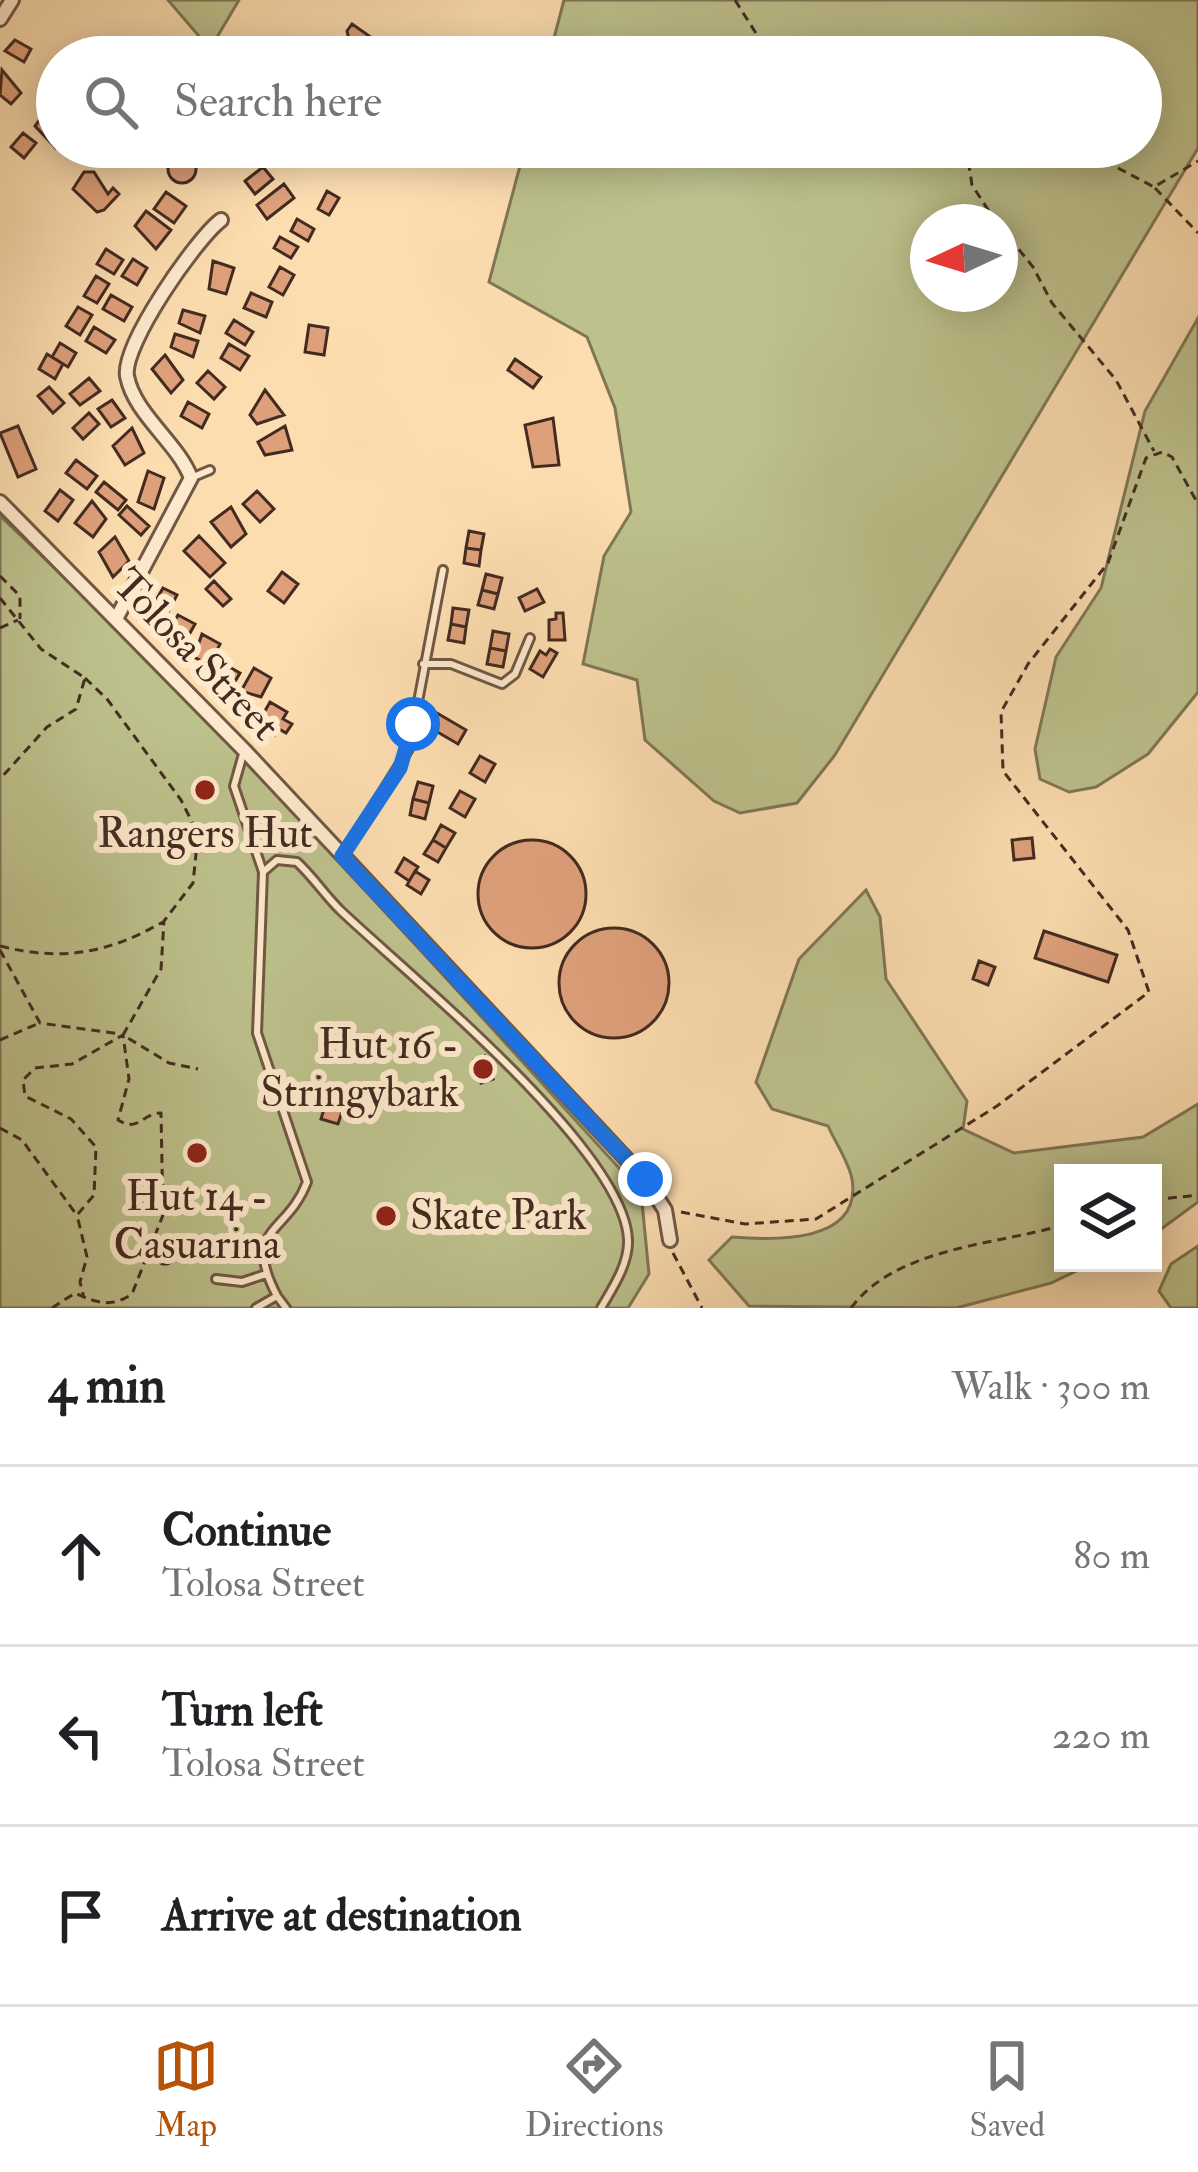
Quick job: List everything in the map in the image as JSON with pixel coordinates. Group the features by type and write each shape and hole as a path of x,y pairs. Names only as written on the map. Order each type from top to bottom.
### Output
{"street":[{"path":"0,19 12,0"},
{"path":"116,619 191,478 134,391 127,367 196,239 221,220"},
{"name":"Tolosa Street","path":"0,502 245,751 645,1179 665,1210 670,1240"}],"lane":[{"path":"191,478 210,470"},
{"path":"342,856 409,748 443,570"},
{"path":"423,664 451,664 502,684 515,674 530,638"},
{"path":"245,751 235,786 263,872 257,1033 307,1182 267,1234 262,1253 266,1274 286,1308"},
{"path":"263,872 277,860 297,862 342,912 502,1057 568,1134 623,1218 629,1242 623,1267 601,1308"},
{"path":"216,1279 242,1282 266,1274"},
{"path":"256,1308 278,1296"}],"path":[{"path":"735,0 758,36"},
{"path":"1154,187 1198,161"},
{"path":"969,168 972,185 985,204"},
{"path":"1118,168 1154,187 1198,233"},
{"path":"1018,249 1052,303 1116,380 1154,452 1172,457 1198,504"},
{"path":"665,1210 745,1224 816,1219 997,1106 1149,992 1128,930 1003,771 1001,712 1028,664 1108,563 1137,472 1154,452"},
{"path":"0,576 20,596 20,619"},
{"path":"20,596 26,591"},
{"path":"0,598 41,649 85,678 127,724 193,824 194,883 164,921 129,942 84,955 0,948"},
{"path":"0,628 20,619"},
{"path":"0,779 46,727 76,709 85,678"},
{"path":"77,1215 94,1195 96,1147 71,1118 25,1096 23,1079 34,1068 72,1064 123,1035 161,969 164,921"},
{"path":"0,948 40,1023"},
{"path":"0,1040 40,1023 123,1035 169,1063 199,1069"},
{"path":"52,1308 67,1295 103,1305 132,1294 163,1215 161,1113 143,1124 128,1126 118,1120 129,1079 123,1035"},
{"path":"0,1128 22,1141 77,1215 87,1257 80,1282 84,1298"},
{"path":"1162,1199 1198,1195"},
{"path":"851,1308 877,1284 923,1260 1054,1228"},
{"path":"670,1240 681,1275 702,1308"}],"green space":[{"path":"168,0 239,0 218,36 199,36"},
{"path":"564,0 1198,0 1198,148 835,755 797,803 740,813 714,801 645,740 637,680 583,664 604,556 631,512 615,408 587,337 489,282 519,168 1162,168 1162,36 555,36"},
{"path":"1198,318 1198,692 1148,754 1096,787 1069,792 1040,779 1035,749 1056,657 1101,588 1145,411"},
{"path":"0,516 247,763 641,1192 649,1274 628,1308 0,1308"},
{"path":"866,890 880,917 886,979 967,1101 963,1129 1014,1153 1143,1137 1198,1104 1198,1202 1162,1228 1162,1164 1054,1164 1054,1272 1074,1272 1051,1283 956,1308 749,1306 709,1260 732,1237 790,1237 829,1227 852,1201 850,1172 828,1126 772,1109 756,1082 799,959"},
{"path":"1198,1246 1198,1308 1171,1308 1159,1291 1171,1264"}],"building":[{"path":"352,24 369,36 348,36"},
{"path":"15,40 31,49 24,62 5,51"},
{"path":"2,70 21,93 11,104 0,95"},
{"path":"23,133 36,143 24,158 11,147"},
{"path":"168,168 196,168 192,179 182,183 172,179 168,169"},
{"path":"262,168 273,179 255,194 245,181"},
{"path":"84,172 94,172 108,194 113,188 119,194 104,210 97,212 73,189"},
{"path":"284,184 294,198 267,219 257,205"},
{"path":"327,191 339,198 329,215 318,209"},
{"path":"166,192 186,206 174,223 154,209"},
{"path":"146,211 171,230 156,249 135,226"},
{"path":"297,219 314,229 308,241 291,231"},
{"path":"280,237 298,247 291,258 274,248"},
{"path":"106,249 123,260 114,274 97,264"},
{"path":"133,259 147,268 137,285 122,276"},
{"path":"213,261 234,268 226,294 209,289"},
{"path":"280,267 294,275 283,295 269,287"},
{"path":"96,276 109,284 97,303 84,296"},
{"path":"251,293 272,302 266,317 244,308"},
{"path":"111,295 132,307 124,321 103,309"},
{"path":"78,307 92,315 80,335 66,326"},
{"path":"183,310 205,316 200,333 179,323"},
{"path":"234,320 253,332 245,345 226,333"},
{"path":"309,325 328,328 324,355 305,352"},
{"path":"94,327 115,340 106,353 86,341"},
{"path":"175,334 198,341 193,357 171,347"},
{"path":"60,343 76,353 68,367 52,357"},
{"path":"229,344 249,356 240,370 221,358"},
{"path":"47,354 63,364 55,379 39,369"},
{"path":"165,355 183,380 171,393 152,369"},
{"path":"515,359 541,377 533,388 508,370"},
{"path":"208,371 225,387 214,399 197,383"},
{"path":"89,378 100,391 80,405 70,394"},
{"path":"49,387 64,403 53,413 38,396"},
{"path":"265,390 284,415 257,424 250,415"},
{"path":"112,400 125,418 111,427 98,409"},
{"path":"188,402 209,414 202,428 181,416"},
{"path":"89,413 99,424 83,439 73,428"},
{"path":"553,418 559,465 533,467 525,425"},
{"path":"18,426 36,469 18,477 0,433"},
{"path":"285,426 292,450 265,455 258,442"},
{"path":"132,428 144,453 125,465 113,446"},
{"path":"76,460 97,476 87,489 66,473"},
{"path":"148,471 164,478 154,509 138,502"},
{"path":"104,482 126,500 118,510 96,492"},
{"path":"60,490 73,500 58,521 45,511"},
{"path":"257,491 274,509 260,522 243,504"},
{"path":"92,501 106,519 93,537 75,523"},
{"path":"127,506 149,526 141,535 119,515"},
{"path":"231,507 246,534 231,547 211,522"},
{"path":"469,531 484,534 481,550 466,548"},
{"path":"199,536 225,563 210,577 184,551"},
{"path":"115,537 129,561 113,577 99,552"},
{"path":"466,548 481,550 479,566 464,563"},
{"path":"282,572 298,584 284,603 268,591"},
{"path":"486,574 502,578 498,594 482,590"},
{"path":"214,581 231,599 223,606 206,589"},
{"path":"163,588 177,595 162,624 147,616"},
{"path":"537,589 544,602 525,611 519,598"},
{"path":"482,590 498,594 494,609 478,605"},
{"path":"453,608 469,610 466,627 451,624"},
{"path":"556,613 563,613 565,640 549,640 549,620 556,619"},
{"path":"178,615 195,624 181,649 167,635"},
{"path":"451,624 466,627 464,643 448,640"},
{"path":"493,631 509,634 506,651 490,648"},
{"path":"202,634 220,644 209,665 194,657"},
{"path":"490,648 506,651 503,667 487,664"},
{"path":"550,649 557,653 543,677 530,669 540,651 546,655"},
{"path":"231,668 240,673 228,693 211,684 219,669 228,675"},
{"path":"254,668 271,678 261,697 241,691"},
{"path":"270,702 287,712 283,719 292,724 286,733 279,729 275,735 257,725"},
{"path":"437,713 466,730 458,744 429,727"},
{"path":"480,756 495,764 485,782 470,773"},
{"path":"418,782 433,786 429,803 413,799"},
{"path":"460,791 475,799 465,817 450,808"},
{"path":"413,799 429,803 425,819 410,815"},
{"path":"441,825 455,833 446,848 433,840"},
{"path":"1032,838 1034,858 1014,860 1012,840"},
{"path":"433,840 446,848 438,862 424,854"},
{"path":"532,840 553,844 571,855 582,873 586,894 582,915 571,933 553,944 532,948 511,944 493,933 482,915 478,894 482,873 493,855 511,844"},
{"path":"404,858 418,867 409,881 396,872"},
{"path":"415,871 429,880 421,894 407,885"},
{"path":"614,928 635,932 653,944 665,962 669,983 665,1004 653,1022 635,1034 614,1038 593,1034 575,1022 563,1004 559,983 563,962 575,944 593,932"},
{"path":"1044,931 1117,955 1108,982 1035,958"},
{"path":"979,961 995,967 988,985 973,979"},
{"name":"Hut 16 - Stringybark","path":"485,1056 493,1079 481,1083 474,1060"},
{"path":"327,1099 344,1105 338,1124 321,1119"},
{"path":"165,1244 175,1254 165,1264 155,1254"}],"place":[{"name":"Rangers Hut","path":"205,790"},
{"name":"Hut 16 - Stringybark","path":"483,1069"},
{"name":"Hut 14 - Casuarina","path":"197,1153"},
{"name":"Skate Park","path":"386,1216"}],"route":[{"path":"413,724 400,768 342,856 645,1179"}]}
